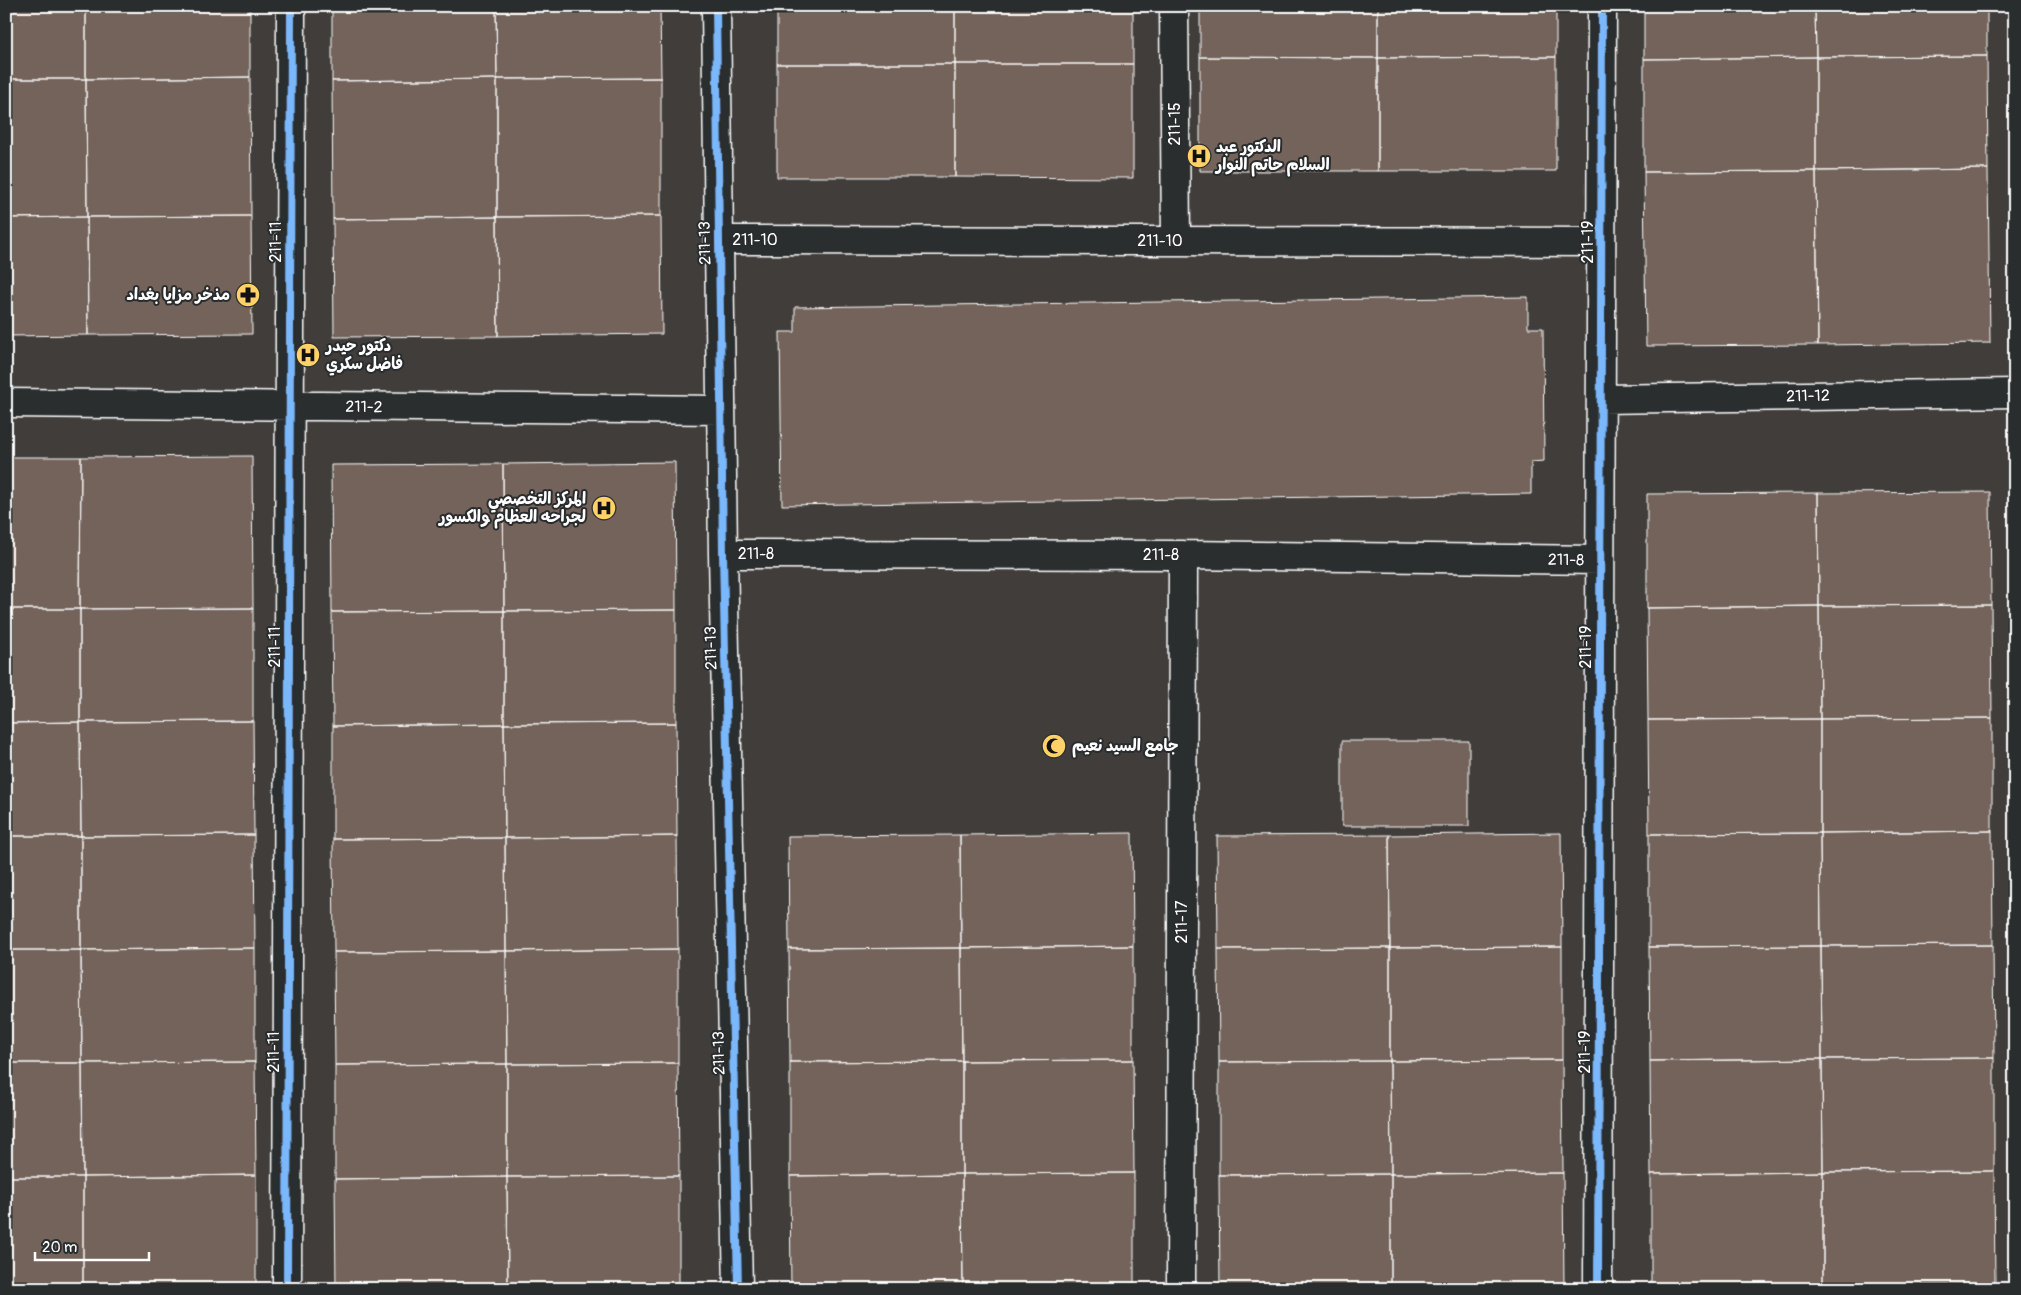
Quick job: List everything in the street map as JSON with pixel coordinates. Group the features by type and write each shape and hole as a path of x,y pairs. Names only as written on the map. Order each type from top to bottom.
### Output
{"street":[{"name":"211-11","path":"287,1289 291,6"},
{"name":"211-13","path":"716,6 723,554 738,1289"},
{"name":"211-15","path":"1174,6 1176,241"},
{"name":"211-19","path":"1598,1289 1602,6"},
{"name":"211-10","path":"719,240 1601,242"},
{"name":"211-12","path":"1601,399 2015,393"},
{"name":"211-2","path":"6,404 721,410"},
{"name":"211-8","path":"723,554 1183,555 1600,560"},
{"name":"211-17","path":"1181,1289 1183,555"}],"building":[{"path":"6,6 86,6 86,79 6,79"},
{"path":"86,6 250,6 250,77 86,79"},
{"path":"332,6 496,6 497,79 332,81"},
{"path":"496,6 660,6 661,78 497,79"},
{"path":"777,6 955,6 955,64 777,64"},
{"path":"955,6 1133,6 1133,64 955,64"},
{"path":"1200,6 1378,6 1378,58 1200,57"},
{"path":"1378,6 1556,6 1556,57 1378,58"},
{"path":"1644,6 1815,6 1816,57 1644,59"},
{"path":"1815,6 1987,6 1987,56 1816,57"},
{"path":"1987,56 1988,169 1816,171 1816,57"},
{"path":"1200,57 1378,58 1378,171 1200,171"},
{"path":"1556,57 1556,171 1378,171 1378,58"},
{"path":"1816,57 1816,171 1644,172 1644,59"},
{"path":"777,64 955,64 955,177 777,177"},
{"path":"955,64 1133,64 1133,178 955,177"},
{"path":"250,77 251,216 87,217 86,79"},
{"path":"661,78 661,216 497,217 497,79"},
{"path":"6,79 86,79 87,217 6,218"},
{"path":"497,79 497,217 333,219 332,81"},
{"path":"1988,169 1990,343 1818,345 1816,171"},
{"path":"1816,171 1818,345 1646,346 1644,172"},
{"path":"251,216 252,334 88,335 87,217"},
{"path":"661,216 662,334 498,336 497,217"},
{"path":"87,217 88,335 6,336 6,218"},
{"path":"497,217 498,336 334,337 333,219"},
{"path":"1528,297 1528,328 1543,328 1544,461 1531,462 1531,494 782,505 780,332 795,332 795,307"},
{"path":"252,456 253,608 80,609 81,457"},
{"path":"6,457 81,457 80,609 6,609"},
{"path":"675,462 676,610 504,611 503,464"},
{"path":"503,464 504,611 332,612 331,465"},
{"path":"1990,492 1991,605 1819,606 1818,493"},
{"path":"1818,493 1819,606 1647,608 1647,494"},
{"path":"1991,605 1992,718 1820,719 1819,606"},
{"path":"1819,606 1820,719 1648,720 1647,608"},
{"path":"253,608 253,721 80,722 80,609"},
{"path":"6,609 80,609 80,722 6,723"},
{"path":"676,610 676,723 504,724 504,611"},
{"path":"504,611 504,724 333,726 332,612"},
{"path":"1992,718 1992,831 1820,833 1820,719"},
{"path":"1820,719 1820,833 1649,834 1648,720"},
{"path":"253,721 254,835 81,836 80,722"},
{"path":"80,722 81,836 6,836 6,723"},
{"path":"676,723 677,836 505,838 504,724"},
{"path":"504,724 505,838 333,839 333,726"},
{"path":"1342,741 1469,741 1469,826 1342,826"},
{"path":"1992,831 1993,945 1821,946 1820,833"},
{"path":"1132,833 1133,946 961,948 960,835"},
{"path":"1561,833 1562,947 1390,948 1389,835"},
{"path":"1820,833 1821,946 1649,947 1649,834"},
{"path":"254,835 255,948 81,950 81,836"},
{"path":"960,835 961,948 789,949 788,836"},
{"path":"1389,835 1390,948 1218,949 1217,836"},
{"path":"6,836 81,836 81,950 6,950"},
{"path":"677,836 678,949 506,951 505,838"},
{"path":"505,838 506,951 334,952 333,839"},
{"path":"1993,945 1994,1058 1822,1059 1821,946"},
{"path":"1133,946 1133,1060 962,1061 961,948"},
{"path":"1821,946 1822,1059 1650,1061 1649,947"},
{"path":"1562,947 1562,1060 1390,1061 1390,948"},
{"path":"255,948 255,1062 82,1063 81,950"},
{"path":"961,948 962,1061 790,1062 789,949"},
{"path":"1390,948 1390,1061 1219,1062 1218,949"},
{"path":"678,949 678,1063 507,1064 506,951"},
{"path":"6,950 81,950 82,1063 6,1063"},
{"path":"506,951 507,1064 335,1065 334,952"},
{"path":"1994,1058 1994,1171 1823,1172 1822,1059"},
{"path":"1822,1059 1823,1172 1651,1174 1650,1061"},
{"path":"1133,1060 1134,1173 962,1174 962,1061"},
{"path":"1562,1060 1563,1173 1391,1174 1390,1061"},
{"path":"962,1061 962,1174 790,1176 790,1062"},
{"path":"1390,1061 1391,1174 1219,1175 1219,1062"},
{"path":"255,1062 256,1175 83,1177 82,1063"},
{"path":"6,1063 82,1063 83,1177 6,1177"},
{"path":"678,1063 679,1176 507,1177 507,1064"},
{"path":"507,1064 507,1177 335,1179 335,1065"},
{"path":"1994,1171 1995,1284 1823,1286 1823,1172"},
{"path":"1823,1172 1823,1286 1651,1287 1651,1174"},
{"path":"1134,1173 1134,1286 963,1288 962,1174"},
{"path":"1563,1173 1564,1286 1391,1287 1391,1174"},
{"path":"962,1174 963,1288 791,1289 790,1176"},
{"path":"1391,1174 1391,1287 1220,1289 1219,1175"},
{"path":"256,1175 256,1289 83,1289 83,1177"},
{"path":"679,1176 679,1289 508,1289 507,1177"},
{"path":"6,1177 83,1177 83,1289 6,1289"},
{"path":"507,1177 508,1289 336,1289 335,1179"},
{"path":"1995,1284 1995,1289 1823,1289 1823,1286"},
{"path":"1134,1286 1134,1289 963,1289 963,1288"},
{"path":"1564,1286 1564,1289 1391,1289 1391,1287"},
{"path":"1823,1286 1823,1289 1651,1289 1651,1287"},
{"path":"1391,1287 1391,1289 1238,1289"},
{"path":"963,1288 963,1289 828,1289"}],"cycle path":[{"path":"287,1289 291,6"},
{"path":"716,6 723,554 738,1289"},
{"path":"1598,1289 1602,6"}],"place":[{"name":"الدكتور عبد السلام حاتم النوار","path":"1199,156"},
{"name":"مذخر مزايا بغداد","path":"248,295"},
{"name":"دكتور حيدر فاضل سكري","path":"308,355"},
{"name":"المركز التخصصي لجراحه العظام والكسور","path":"604,508"},
{"name":"جامع السید نعیم","path":"1054,746"}]}
